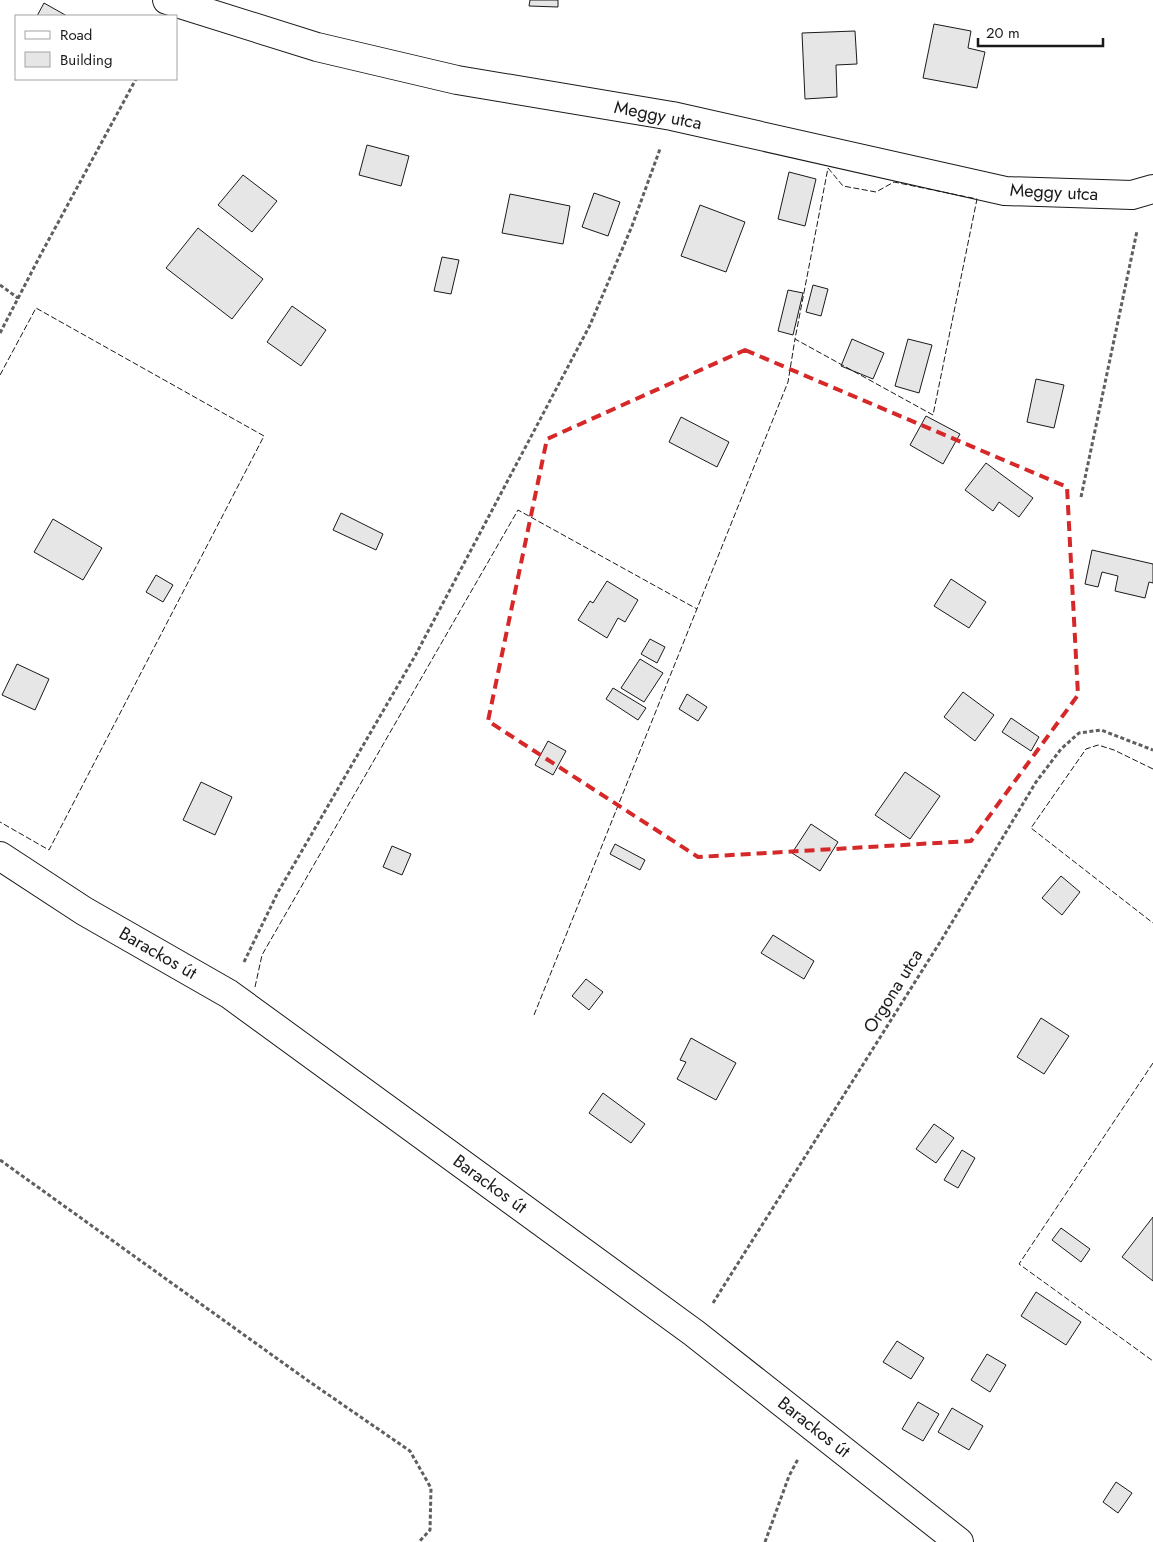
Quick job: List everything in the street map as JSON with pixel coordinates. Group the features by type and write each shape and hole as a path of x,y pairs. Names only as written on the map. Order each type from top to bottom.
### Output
{"street":[{"name":"Meggy utca","path":"167,0 317,47 457,80 672,116 1005,191 1142,192"},
{"name":"Barackos út","path":"0,856 84,912 228,994 694,1333 959,1542"}],"path":[{"path":"0,333 135,80"},
{"path":"228,994 278,892 415,656 590,325 632,226 672,116"},
{"path":"1081,497 1137,229 1142,192"},
{"path":"0,285 18,298"},
{"name":"Orgona utca","path":"694,1333 942,939 1031,790 1061,749 1079,733 1101,730 1153,750"},
{"path":"0,1160 307,1380 410,1451 431,1488 430,1530 419,1542"},
{"path":"765,1542 789,1476"}],"highlighted area":[{"path":"745,350 1067,487 1078,695 971,841 698,857 488,721 547,439"}],"building":[{"path":"530,0 558,0 558,7 529,6"},
{"path":"44,3 65,15 38,15"},
{"path":"934,24 971,31 968,48 985,52 977,88 923,78"},
{"path":"855,31 857,64 836,65 837,97 805,99 802,33"},
{"path":"367,145 409,156 401,186 359,175"},
{"path":"789,172 816,179 805,226 778,219"},
{"path":"243,175 277,201 252,232 218,205"},
{"path":"594,193 620,202 608,236 582,227"},
{"path":"510,194 570,206 563,244 502,233"},
{"path":"700,205 745,222 726,272 681,256"},
{"path":"198,228 263,279 232,319 166,268"},
{"path":"442,257 459,260 451,294 434,291"},
{"path":"813,285 828,289 821,316 806,312"},
{"path":"788,290 803,293 793,335 778,331"},
{"path":"292,306 326,330 301,366 267,342"},
{"path":"852,339 884,353 873,379 841,366"},
{"path":"908,339 932,345 919,393 895,386"},
{"path":"1036,379 1064,385 1054,428 1027,422"},
{"path":"926,416 960,434 943,464 910,445"},
{"path":"681,417 729,442 717,467 669,442"},
{"path":"986,463 1033,498 1019,517 999,502 993,511 965,490"},
{"path":"341,513 383,534 376,550 333,530"},
{"path":"53,519 102,548 83,580 34,552"},
{"path":"1092,550 1153,564 1153,583 1149,582 1145,598 1115,591 1118,576 1102,572 1098,587 1085,584"},
{"path":"156,575 173,585 163,602 146,592"},
{"path":"951,579 986,602 969,628 934,606"},
{"path":"607,581 638,600 625,622 618,618 607,638 578,620 590,601 593,603"},
{"path":"650,639 665,647 657,663 641,654"},
{"path":"640,659 663,673 644,702 621,688"},
{"path":"17,664 49,679 35,710 2,695"},
{"path":"613,688 646,708 638,720 606,699"},
{"path":"963,692 994,715 975,741 944,717"},
{"path":"687,694 707,707 698,721 679,709"},
{"path":"1011,718 1039,737 1031,751 1002,732"},
{"path":"548,741 566,751 553,775 535,765"},
{"path":"905,772 940,796 910,839 875,815"},
{"path":"201,782 232,797 215,835 183,820"},
{"path":"811,824 838,842 820,871 792,853"},
{"path":"615,844 645,860 640,870 610,854"},
{"path":"392,846 411,854 402,875 383,867"},
{"path":"1061,876 1080,892 1062,915 1042,898"},
{"path":"773,935 814,961 804,979 761,953"},
{"path":"586,979 603,992 589,1010 572,996"},
{"path":"1041,1018 1069,1036 1044,1074 1017,1057"},
{"path":"691,1038 736,1063 716,1100 677,1079 686,1062 680,1060"},
{"path":"603,1093 645,1124 631,1143 589,1113"},
{"path":"934,1124 954,1138 936,1163 916,1149"},
{"path":"962,1150 975,1158 958,1188 944,1180"},
{"path":"1153,1217 1153,1281 1122,1257"},
{"path":"1061,1228 1090,1249 1081,1262 1052,1240"},
{"path":"1036,1292 1081,1322 1066,1345 1021,1316"},
{"path":"897,1341 924,1358 911,1379 883,1362"},
{"path":"987,1354 1006,1365 990,1392 971,1380"},
{"path":"918,1402 939,1414 923,1441 902,1429"},
{"path":"952,1408 983,1426 969,1450 938,1432"},
{"path":"1116,1482 1132,1493 1118,1513 1103,1502"}],"fence":[{"path":"828,168 843,186 876,192 894,182 977,199 933,415 795,339 828,168"},
{"path":"0,375 36,308 264,436 49,850 0,822"},
{"path":"534,1015 788,382 795,339"},
{"path":"255,987 262,955 518,510 697,609"},
{"path":"1153,769 1114,750 1098,745 1086,749 1031,828 1153,923"},
{"path":"1153,1063 1019,1264 1153,1361"}]}
